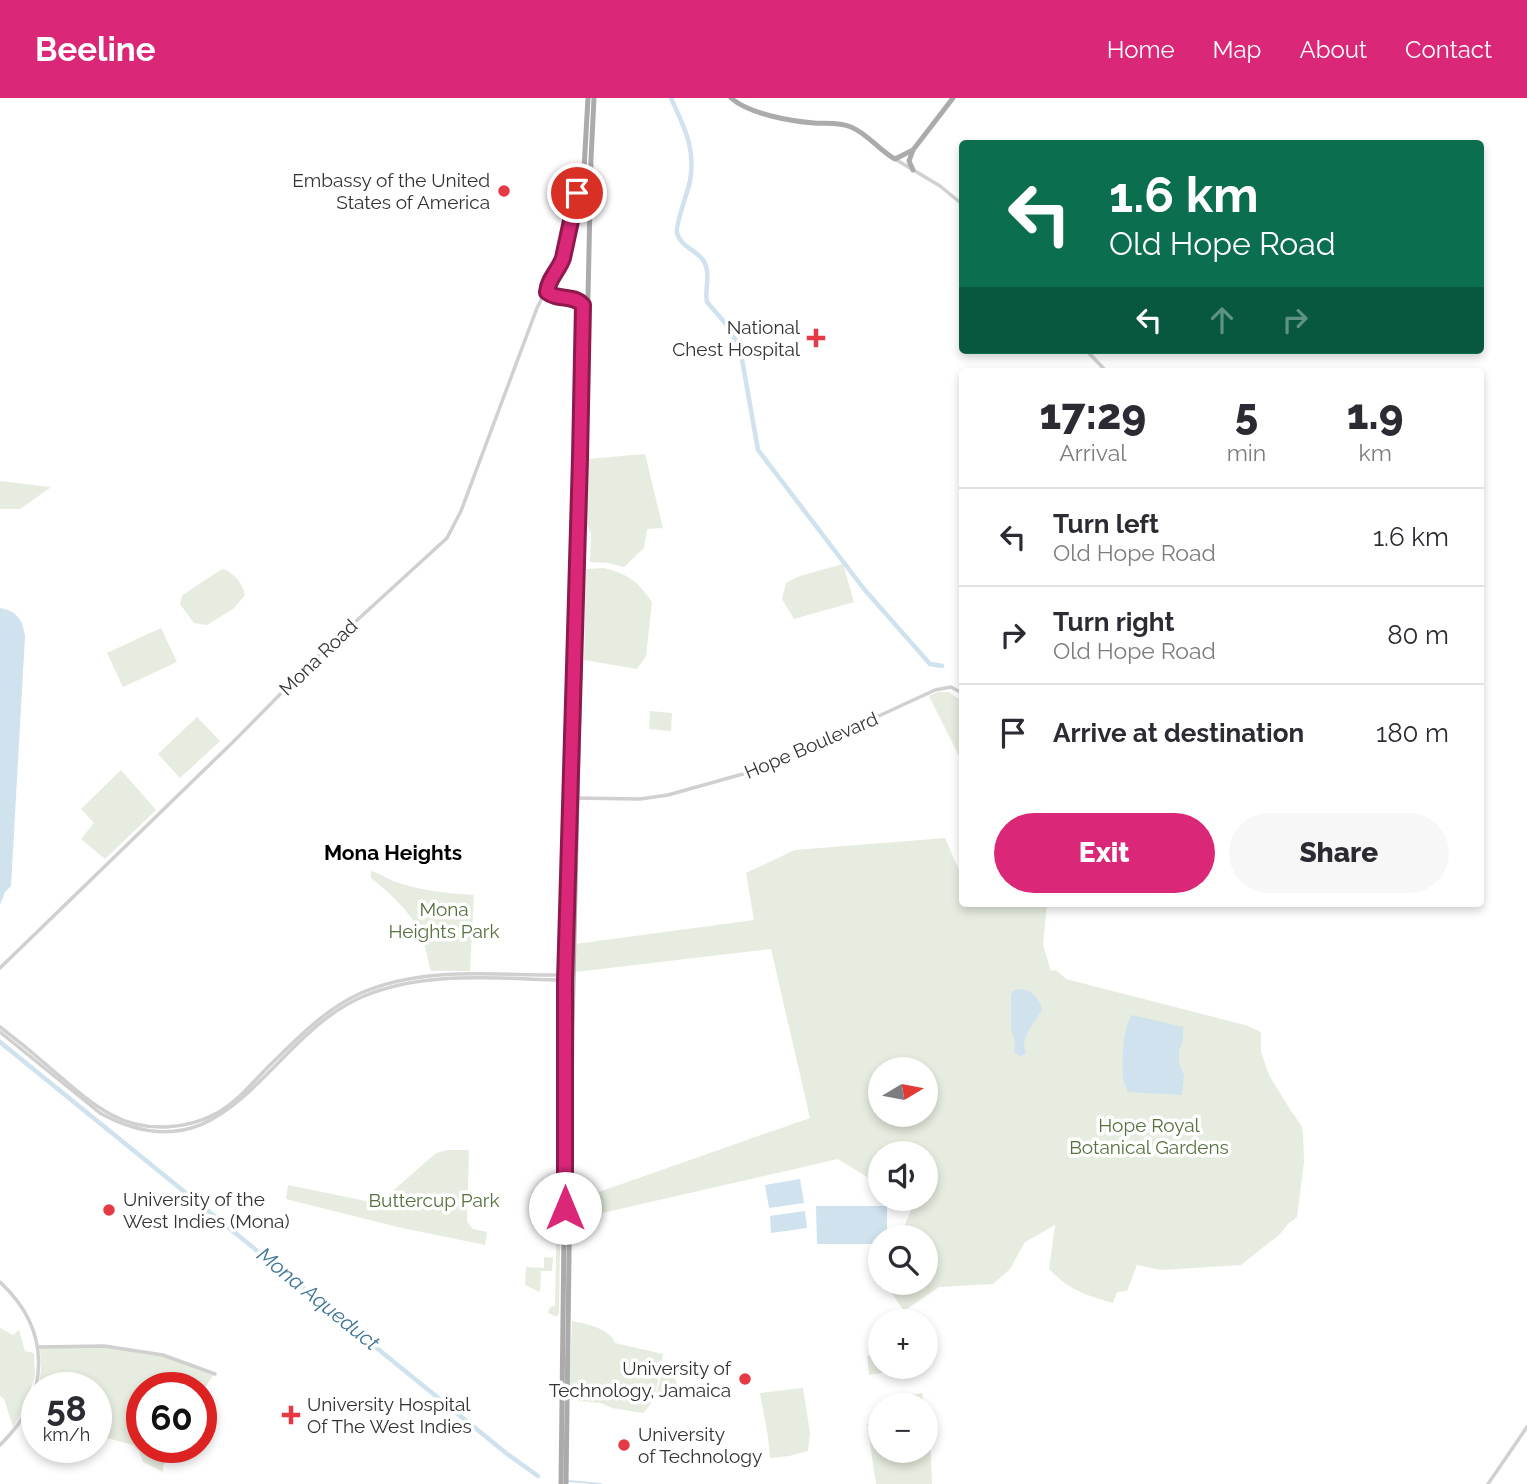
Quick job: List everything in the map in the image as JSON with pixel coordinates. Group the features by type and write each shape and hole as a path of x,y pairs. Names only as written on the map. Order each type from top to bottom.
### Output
{"main road":[{"path":"562,1482 583,305 575,299 555,297 547,292 547,288 561,265 584,169 589,98"},
{"path":"562,1482 565,978 574,798 594,98"},
{"path":"731,98 752,109 785,119 853,127 895,159 913,150"},
{"path":"913,170 909,161 913,150 954,98"},
{"path":"577,193 585,189 591,192"},
{"path":"575,299 582,297 588,283"}],"street":[{"path":"895,159 940,186 959,202"},
{"name":"Mona Road","path":"0,968 319,655 447,538 461,511 537,308 547,288"},
{"path":"537,308 543,301 555,297"},
{"path":"1090,354 1103,368"},
{"name":"Hope Boulevard","path":"574,798 640,799 668,795 761,769 935,690 951,687 959,691"},
{"path":"0,1027 90,1101 112,1115 137,1125 175,1126 202,1120 220,1112 313,1024 359,994 392,982 426,975 565,978"},
{"path":"0,1032 100,1113 116,1122 140,1129 167,1131 200,1125 222,1115 331,1015 378,991 411,982 440,979 573,977"},
{"path":"0,1282 24,1310 37,1340 39,1368 32,1399 23,1418 0,1445"},
{"path":"38,1347 97,1345 163,1355 210,1372"},
{"path":"1488,1484 1527,1427"}],"green space":[{"path":"645,454 663,528 647,529 644,548 624,567 590,562 591,534 586,521 588,459"},
{"path":"0,481 51,487 20,509 0,509"},
{"path":"843,564 854,602 794,619 782,599 786,583 800,576"},
{"path":"604,568 632,580 652,602 646,656 637,669 584,660 586,569"},
{"path":"222,569 237,579 245,595 233,609 207,625 194,623 180,604 182,596"},
{"path":"161,628 177,662 123,687 107,653"},
{"path":"938,692 949,692 959,699 959,756 929,696"},
{"path":"650,711 672,713 671,731 649,729"},
{"path":"197,717 220,741 180,778 158,754"},
{"path":"121,770 156,810 105,859 81,839 94,823 81,809"},
{"name":"Hope Royal Botanical Gardens","path":"945,838 959,870 959,907 1047,907 1043,945 1051,971 1056,970 1066,979 1245,1025 1261,1032 1261,1052 1269,1075 1301,1125 1303,1133 1304,1162 1297,1217 1241,1265 1160,1270 1137,1265 1127,1291 1117,1292 1113,1303 1078,1291 1049,1269 1055,1225 1025,1242 1010,1269 993,1284 938,1288 938,1225 905,1225 911,1211 938,1211 938,1141 868,1141 868,1178 838,1159 576,1219 576,1200 810,1118 771,949 575,972 575,944 754,920 746,873 795,850"},
{"name":"Mona Heights Park","path":"371,871 415,888 474,895 470,971 431,971 424,942 416,925 399,903 371,878"},
{"path":"562,984 561,1218 557,1317 548,1313 550,1307 555,1306"},
{"name":"Buttercup Park","path":"447,1150 469,1152 467,1222 473,1229 487,1232 485,1245 402,1228 286,1199 288,1185 373,1201 388,1195 436,1153"},
{"path":"544,1257 553,1258 552,1271 541,1271 540,1292 525,1285 526,1267 544,1268"},
{"name":"Hope Royal Botanical Gardens","path":"893,1295 927,1295 907,1309 903,1309"},
{"path":"572,1321 603,1330 615,1343 663,1354 655,1393 643,1413 612,1408 601,1403 578,1401 578,1396 569,1390"},
{"path":"0,1328 13,1335 19,1330 25,1351 34,1353 35,1372 21,1372 21,1414 13,1427 4,1399 0,1396"},
{"path":"101,1347 163,1356 205,1372 126,1372 126,1443 112,1439 112,1372 41,1372 40,1348"},
{"path":"661,1377 675,1378 678,1386 673,1400 656,1393"},
{"path":"803,1388 810,1433 808,1451 770,1458 760,1393"},
{"path":"145,1463 164,1463 163,1472"},
{"path":"873,1463 931,1463 932,1484 876,1484"}],"water":[{"path":"0,608 11,611 18,617 25,636 11,886 5,892 0,905"},
{"path":"1017,989 1033,994 1042,1009 1025,1039 1025,1054 1020,1056 1014,1052 1015,1042 1011,1028 1011,995"},
{"path":"1132,1015 1183,1027 1183,1040 1179,1051 1179,1063 1184,1075 1182,1095 1128,1092 1123,1078 1123,1053 1125,1035"},
{"path":"800,1179 804,1203 769,1208 765,1185"},
{"path":"816,1206 868,1206 868,1211 887,1211 887,1225 868,1225 868,1244 817,1244"},
{"path":"805,1211 807,1228 771,1233 770,1216"}],"waterway":[{"path":"671,98 688,138 691,158 690,181 677,233 681,241 706,265 707,302 726,324 740,348 758,450 864,589 930,664 942,666"},
{"name":"Mona Aqueduct","path":"0,1042 506,1453 538,1476"},
{"path":"569,1481 601,1484"}],"place":[{"name":"Embassy of the United States of America","path":"504,191"},
{"name":"National Chest Hospital","path":"816,338"},
{"name":"University of the West Indies (Mona)","path":"109,1210"},
{"name":"University of Technology, Jamaica","path":"745,1379"},
{"name":"University Hospital Of The West Indies","path":"291,1415"},
{"name":"University of Technology","path":"624,1445"}],"district":[{"name":"Mona Heights","path":"393,853"}],"route":[{"path":"565,1208 565,981 583,305 575,299 553,297 547,292 547,288 561,265 577,193"}]}
